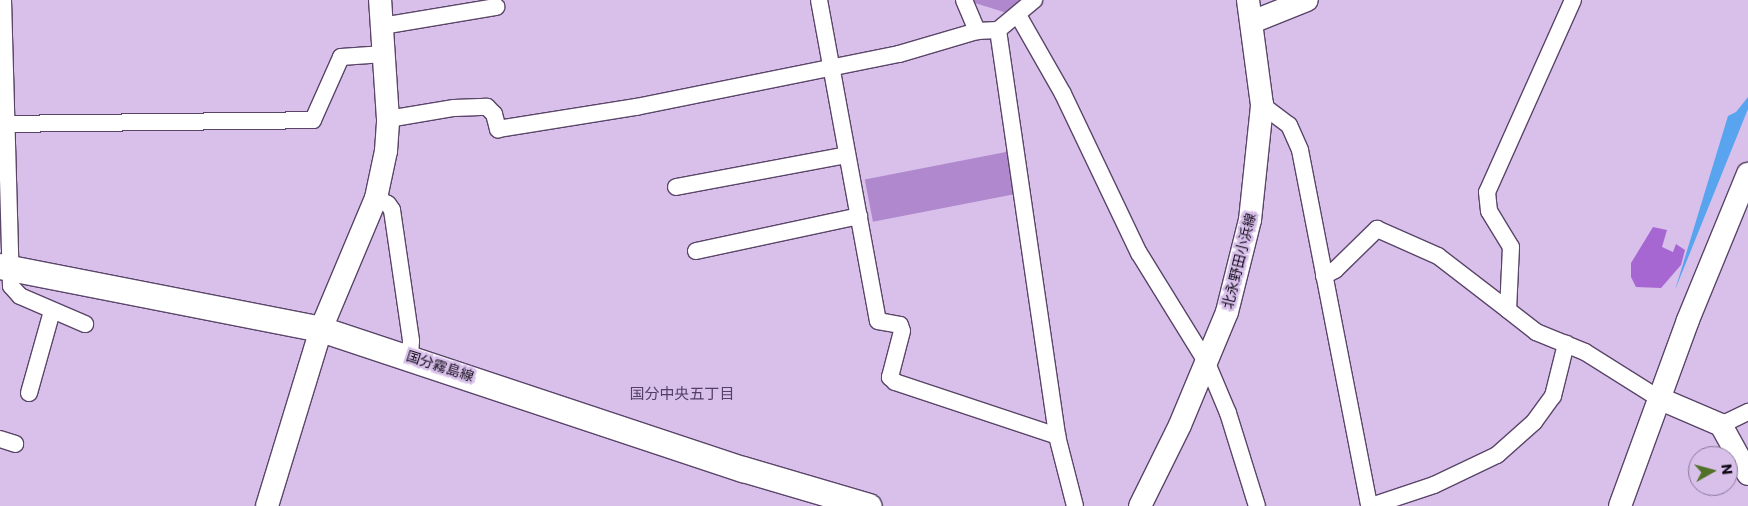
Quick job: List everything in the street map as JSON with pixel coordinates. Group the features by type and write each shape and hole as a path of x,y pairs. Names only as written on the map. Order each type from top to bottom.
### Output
{"main road":[{"name":"国分霧島線","path":"5,267 321,329 410,355 743,469 869,506"}],"street":[{"path":"3,0 5,267 11,286 20,296 85,324"},
{"path":"266,506 321,329 376,198 386,151 388,119 380,0"},
{"path":"819,0 878,321 900,326 902,331 890,377 895,382 1057,436"},
{"path":"964,0 977,31"},
{"path":"388,119 454,108 487,107 494,114 498,128 636,107 899,54 977,31 998,30 1034,0"},
{"name":"北永野田小浜線","path":"1140,506 1206,363 1227,312 1245,243 1256,184 1262,105 1248,0"},
{"path":"1252,22 1307,0"},
{"path":"1508,310 1510,247 1489,211 1487,192 1574,0"},
{"path":"382,26 496,7"},
{"path":"1018,15 1063,94 1139,254 1206,363 1228,413 1257,506"},
{"path":"998,30 1057,436 1075,506"},
{"path":"3,124 313,120 341,57 384,54"},
{"path":"1262,105 1280,115 1295,137 1370,506 1434,485 1497,454 1534,422 1553,396 1566,344"},
{"path":"676,187 847,155"},
{"path":"1620,506 1658,398 1748,174"},
{"path":"376,198 388,204 392,210 411,341 410,355"},
{"path":"696,251 859,216"},
{"path":"1324,276 1335,270 1376,229 1438,256 1536,332 1566,344 1658,398 1721,425 1748,474"},
{"path":"29,393 52,311"},
{"path":"1721,425 1748,412"}],"shaded area":[{"path":"965,0 1020,0 1007,13"},
{"path":"1011,151 1019,193 873,222 865,179"},
{"path":"1653,227 1667,230 1662,247 1673,252 1676,244 1685,250 1681,265 1661,288 1636,287 1631,277 1631,263"}],"water":[{"path":"1748,97 1748,109 1675,290 1728,116 1736,112"}],"district":[{"name":"国分中央五丁目","path":"682,394"}]}
